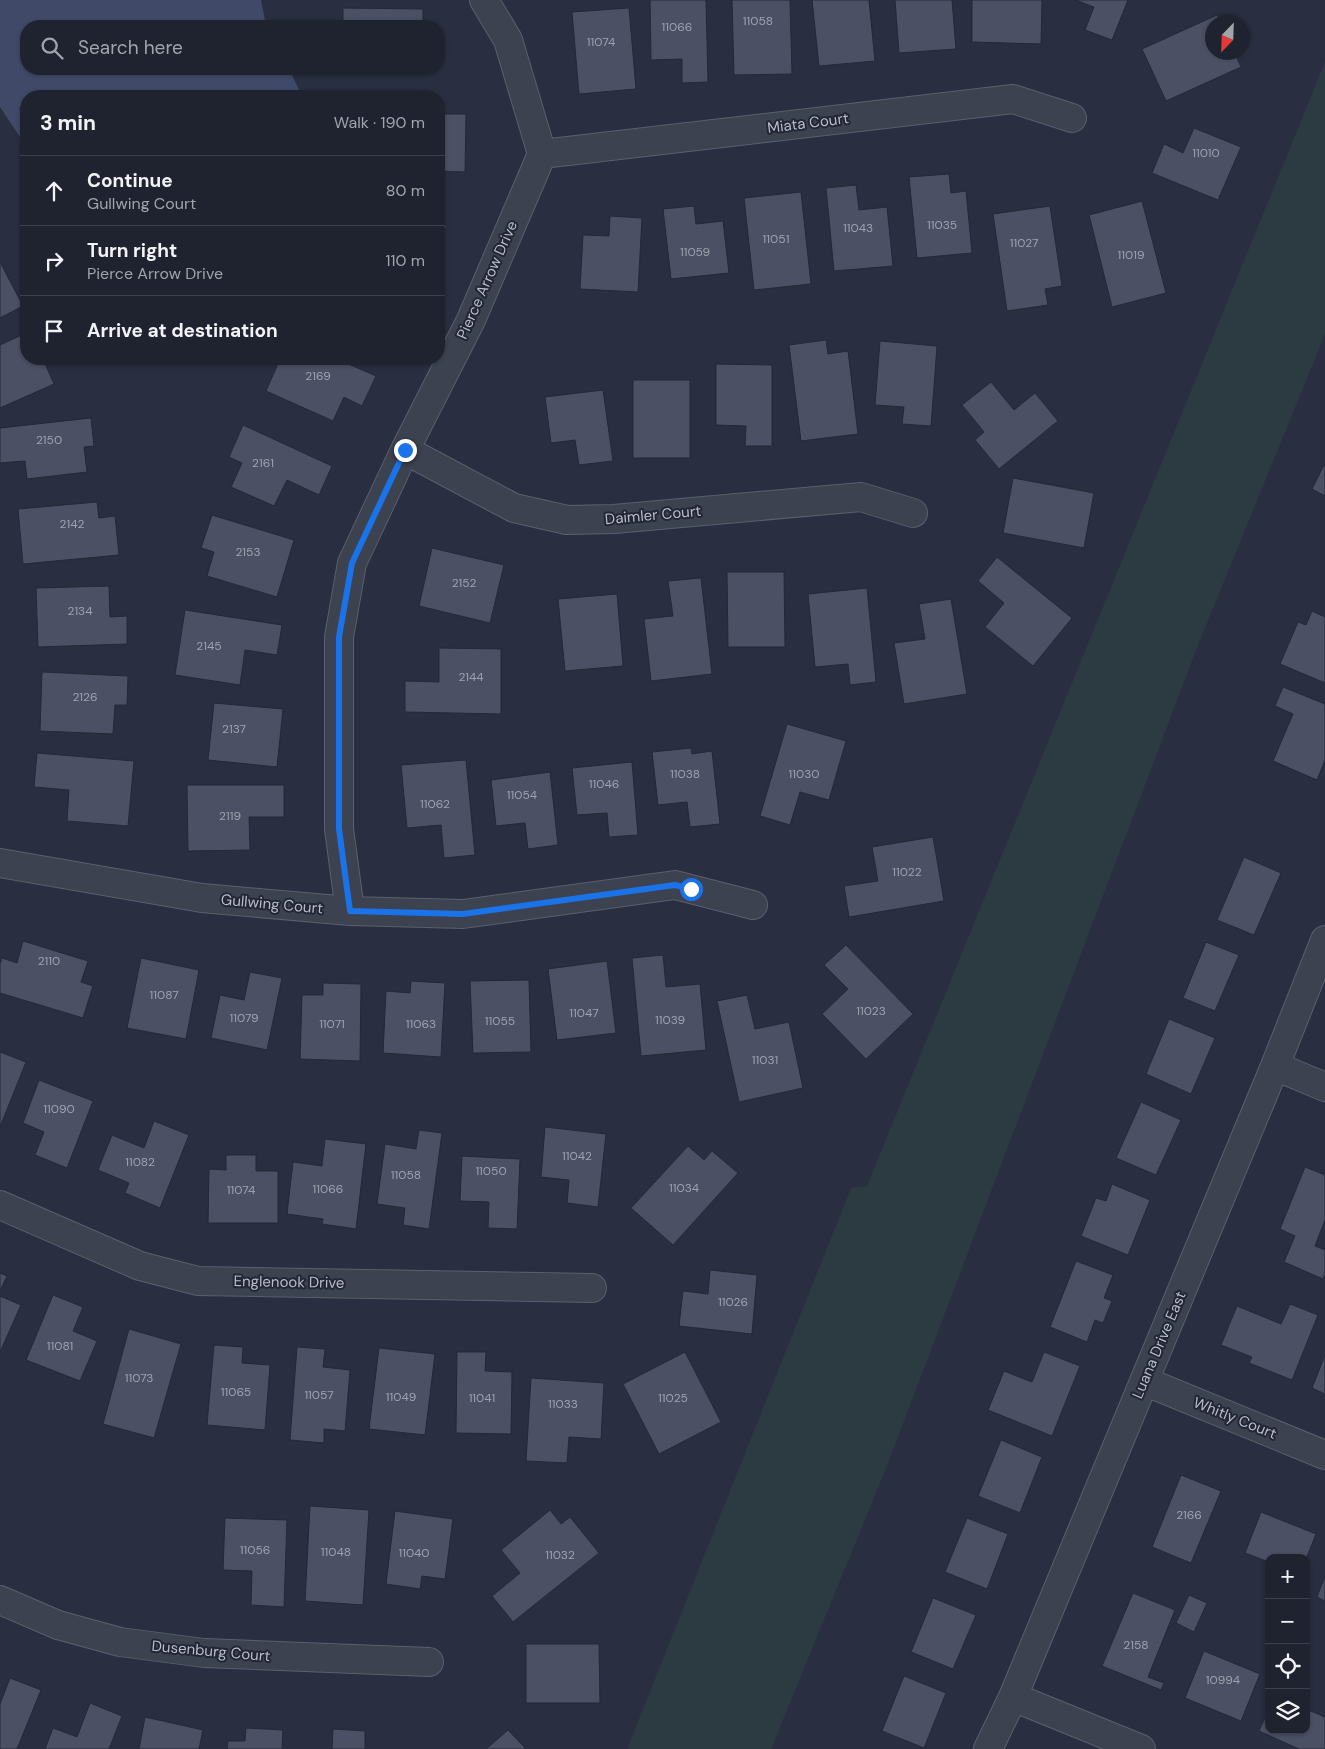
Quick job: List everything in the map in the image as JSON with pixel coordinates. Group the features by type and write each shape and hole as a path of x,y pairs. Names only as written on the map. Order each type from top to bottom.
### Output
{"street":[{"path":"484,0 508,40 542,154"},
{"name":"Miata Court","path":"542,154 1012,99 1072,118"},
{"name":"Pierce Arrow Drive","path":"350,911 339,829 339,637 352,563 405,450 471,320 542,154"},
{"name":"Daimler Court","path":"405,450 514,508 567,520 614,519 861,497 913,513"},
{"name":"Gullwing Court","path":"0,863 202,898 350,911 463,914 675,885 753,905"},
{"name":"Luana Drive East","path":"988,1749 1013,1697 1275,1066 1325,940"},
{"path":"1275,1066 1325,1087"},
{"name":"Englenook Drive","path":"0,1205 140,1266 198,1280 592,1288"},
{"name":"Whitly Court","path":"1144,1380 1325,1455"},
{"name":"Dusenburg Court","path":"0,1600 58,1624 120,1642 204,1653 429,1662"},
{"path":"1013,1697 1141,1749"}],"shaded area":[{"path":"1325,62 1325,334 1198,645 887,1466 771,1749 627,1749 851,1188 867,1186"}],"water":[{"path":"0,0 261,0 265,20 20,20 20,75 292,75 299,90 20,90 20,137 0,107"}],"building":[{"path":"650,0 706,0 708,82 682,83 682,59 651,60"},
{"path":"732,0 790,0 792,74 734,75"},
{"path":"812,0 869,0 875,61 819,66"},
{"path":"895,0 952,0 956,49 899,53"},
{"path":"972,0 1042,0 1041,44 972,42"},
{"path":"1075,0 1128,0 1112,40 1085,30 1094,7"},
{"path":"343,8 423,9 423,20 343,20"},
{"path":"629,8 636,89 579,94 572,12"},
{"path":"1205,20 1205,60 1238,60 1241,67 1166,101 1142,49"},
{"path":"445,114 466,114 465,172 445,171"},
{"path":"1194,128 1241,147 1218,200 1152,173 1164,144 1183,153"},
{"path":"949,174 951,193 966,191 972,253 917,258 909,177"},
{"path":"856,185 859,210 887,207 893,266 834,271 826,188"},
{"path":"801,192 811,284 754,290 744,198"},
{"path":"1142,201 1166,293 1112,307 1089,215"},
{"path":"694,206 696,224 723,221 729,273 671,279 663,209"},
{"path":"1050,206 1062,286 1045,289 1048,305 1007,311 993,214"},
{"path":"610,216 642,218 638,292 580,289 583,235 609,236"},
{"path":"0,262 20,300 20,308 0,318"},
{"path":"20,336 20,365 46,365 54,384 0,408 0,345"},
{"path":"826,340 828,354 848,351 858,434 801,441 789,345"},
{"path":"880,341 937,346 931,426 902,424 904,407 875,405"},
{"path":"716,364 772,365 772,446 745,446 746,426 716,425"},
{"path":"277,365 351,365 376,376 362,406 344,397 333,421 266,391"},
{"path":"633,380 690,380 690,458 633,458"},
{"path":"991,382 1014,410 1035,393 1058,421 999,469 975,440 984,432 962,405"},
{"path":"603,390 613,461 579,465 575,440 551,443 545,397"},
{"path":"91,418 94,446 84,447 87,472 27,479 25,461 0,463 0,428"},
{"path":"243,425 332,466 319,495 287,480 274,506 231,487 242,463 229,457"},
{"path":"1325,463 1325,496 1312,489"},
{"path":"1013,478 1094,493 1084,548 1003,533"},
{"path":"97,502 99,518 115,516 119,555 23,564 18,509"},
{"path":"212,515 294,540 277,597 207,576 214,552 201,548"},
{"path":"432,548 504,565 490,623 419,606"},
{"path":"997,557 1072,618 1033,666 985,627 1004,603 978,581"},
{"path":"727,572 784,572 785,647 728,647"},
{"path":"701,578 712,674 651,681 644,619 673,616 668,581"},
{"path":"109,586 110,617 127,616 127,644 38,647 36,588"},
{"path":"867,588 876,682 850,685 848,664 815,667 808,594"},
{"path":"617,594 623,666 565,671 558,599"},
{"path":"951,599 967,694 904,704 894,643 925,639 919,604"},
{"path":"185,610 282,625 277,655 245,650 240,685 175,675"},
{"path":"1312,611 1325,617 1325,683 1280,664 1298,622 1306,625"},
{"path":"439,648 501,649 501,714 405,712 405,681 439,682"},
{"path":"42,672 128,676 127,705 115,705 113,734 40,731"},
{"path":"1283,687 1325,704 1325,760 1317,780 1273,761 1293,714 1275,706"},
{"path":"214,703 283,709 277,767 208,760"},
{"path":"787,724 846,741 829,800 800,792 790,825 760,816"},
{"path":"691,748 692,754 712,751 720,824 690,827 687,802 658,805 652,752"},
{"path":"37,753 134,761 128,826 67,821 69,790 34,787"},
{"path":"466,760 475,855 444,858 441,825 407,828 401,765"},
{"path":"632,762 638,835 609,837 607,813 577,815 572,768"},
{"path":"550,772 558,845 528,849 525,823 496,826 491,780"},
{"path":"187,785 284,785 284,817 249,817 250,850 188,851"},
{"path":"933,837 944,901 849,917 844,886 878,881 872,847"},
{"path":"1244,857 1281,873 1254,935 1217,920"},
{"path":"23,941 88,961 81,982 93,986 83,1018 0,993 0,964 2,958 17,963"},
{"path":"1206,942 1239,955 1215,1011 1183,998"},
{"path":"846,945 913,1014 866,1059 822,1014 848,989 824,965"},
{"path":"663,955 666,987 700,984 706,1050 641,1056 632,958"},
{"path":"141,958 199,970 186,1039 127,1028"},
{"path":"607,961 616,1033 557,1040 548,969"},
{"path":"250,972 282,978 267,1050 211,1038 220,995 244,1000"},
{"path":"529,980 531,1052 473,1053 470,981"},
{"path":"411,981 445,983 441,1057 383,1053 386,991 410,993"},
{"path":"323,983 361,984 360,1061 300,1059 302,995 323,995"},
{"path":"747,995 755,1029 789,1022 803,1088 739,1102 717,1001"},
{"path":"1169,1019 1215,1038 1191,1094 1146,1074"},
{"path":"0,1052 26,1062 0,1127"},
{"path":"39,1080 93,1101 67,1168 35,1155 44,1132 23,1123"},
{"path":"1141,1102 1181,1120 1156,1175 1116,1158"},
{"path":"154,1121 189,1135 160,1208 125,1193 129,1183 98,1170 112,1135 144,1148"},
{"path":"545,1127 606,1134 598,1207 567,1203 569,1180 541,1177"},
{"path":"419,1130 442,1133 429,1229 403,1225 405,1208 377,1204 385,1144 416,1149"},
{"path":"325,1139 366,1144 356,1229 322,1224 323,1219 287,1214 293,1162 322,1166"},
{"path":"688,1146 704,1160 712,1151 738,1173 673,1245 631,1208"},
{"path":"226,1155 256,1155 256,1171 278,1171 278,1223 208,1223 209,1169 226,1170"},
{"path":"462,1156 520,1159 517,1229 488,1228 489,1202 460,1201"},
{"path":"1305,1167 1325,1175 1325,1220 1315,1246 1325,1250 1325,1274 1323,1279 1284,1262 1295,1236 1280,1229"},
{"path":"1112,1184 1150,1200 1128,1255 1081,1236 1096,1198 1106,1201"},
{"path":"1076,1261 1113,1275 1104,1298 1112,1301 1103,1323 1095,1320 1087,1342 1050,1327"},
{"path":"710,1270 757,1275 752,1334 679,1326 683,1291 708,1294"},
{"path":"0,1273 7,1276 0,1291"},
{"path":"53,1295 83,1307 73,1331 97,1341 80,1381 26,1360"},
{"path":"0,1296 21,1305 0,1352"},
{"path":"1290,1304 1318,1315 1292,1380 1249,1363 1252,1357 1221,1345 1237,1306 1281,1324"},
{"path":"129,1329 181,1344 154,1438 103,1424"},
{"path":"214,1345 243,1347 242,1363 270,1365 265,1430 207,1425"},
{"path":"297,1347 325,1349 323,1367 350,1370 345,1431 324,1429 324,1443 290,1440"},
{"path":"379,1348 435,1354 425,1435 369,1429"},
{"path":"457,1352 486,1352 485,1371 512,1372 511,1434 456,1433"},
{"path":"685,1352 721,1422 659,1454 623,1384"},
{"path":"1044,1352 1080,1366 1052,1436 988,1410 1004,1371 1032,1382"},
{"path":"1325,1355 1325,1394 1312,1388"},
{"path":"531,1378 604,1383 601,1439 569,1437 567,1463 526,1461"},
{"path":"1001,1440 1042,1457 1020,1513 978,1496"},
{"path":"1181,1475 1221,1491 1191,1563 1152,1547"},
{"path":"310,1506 369,1510 363,1605 305,1601"},
{"path":"550,1510 561,1524 570,1517 599,1553 513,1622 492,1596 520,1573 501,1550"},
{"path":"395,1511 453,1519 445,1579 422,1576 420,1589 386,1584"},
{"path":"1261,1512 1316,1534 1308,1554 1265,1554 1265,1560 1245,1553"},
{"path":"225,1518 287,1520 284,1607 251,1605 252,1571 223,1570"},
{"path":"967,1518 1008,1534 987,1589 945,1572"},
{"path":"1325,1576 1325,1601 1317,1597"},
{"path":"1133,1593 1175,1610 1148,1677 1164,1683 1161,1690 1102,1666"},
{"path":"1189,1595 1207,1603 1194,1632 1176,1623"},
{"path":"933,1598 976,1615 953,1669 911,1652"},
{"path":"526,1644 599,1644 600,1703 526,1703"},
{"path":"1204,1651 1260,1674 1241,1721 1185,1698"},
{"path":"904,1676 946,1693 924,1748 882,1731"},
{"path":"10,1678 41,1690 17,1749 0,1749 0,1704"},
{"path":"90,1703 122,1716 109,1749 45,1749 53,1728 77,1737"},
{"path":"1310,1711 1325,1717 1325,1749 1299,1749 1266,1734 1310,1734"},
{"path":"145,1717 203,1730 199,1749 139,1749"},
{"path":"1265,1718 1265,1734 1259,1731"},
{"path":"246,1728 283,1730 282,1749 227,1749 228,1741 245,1741"},
{"path":"333,1729 365,1731 365,1749 332,1749"},
{"path":"508,1730 526,1749 486,1749"}],"route":[{"path":"405,450 352,563 339,637 339,829 350,911 463,914 675,885 691,889"}]}
